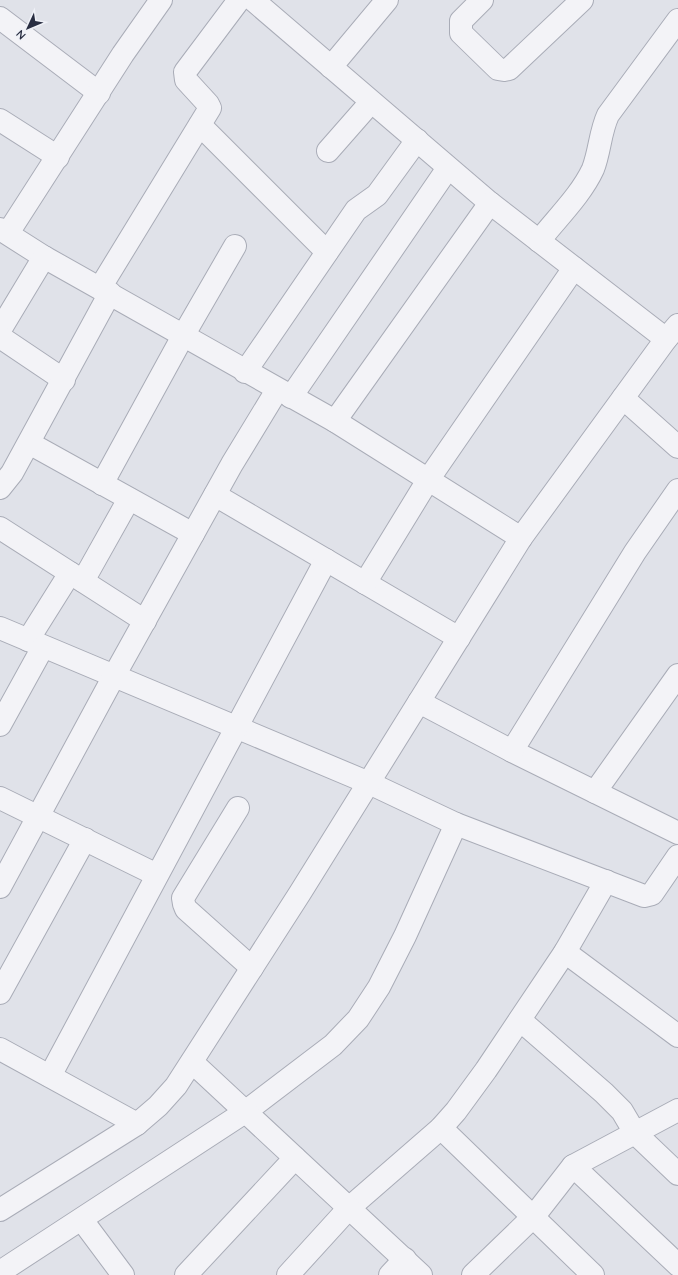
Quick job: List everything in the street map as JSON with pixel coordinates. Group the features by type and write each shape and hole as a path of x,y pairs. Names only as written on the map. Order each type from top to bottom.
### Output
{"street":[{"path":"161,0 98,93 58,157 4,231 44,257 105,290 284,394 335,421 521,538"},
{"path":"4,475 29,443 64,380 105,290 210,108 186,80 185,72 239,0"},
{"path":"0,1210 137,1124 158,1106 176,1086 369,783 521,538 674,331 574,268 490,203 253,0"},
{"path":"331,67 387,0"},
{"path":"482,0 461,21 461,33 498,69 504,70 509,68 582,0"},
{"path":"0,18 98,93"},
{"path":"540,241 587,181 593,167 604,123 608,115 678,20"},
{"path":"328,152 371,102"},
{"path":"0,120 58,157"},
{"path":"200,125 328,252"},
{"path":"245,372 356,210 377,195 417,140"},
{"path":"0,888 114,676 215,495 284,394 448,168"},
{"path":"335,421 490,203"},
{"path":"102,484 183,336 235,246"},
{"path":"0,330 44,257"},
{"path":"365,583 428,480 574,268"},
{"path":"0,337 64,380"},
{"path":"623,398 678,447"},
{"path":"29,443 193,534"},
{"path":"512,751 635,552 678,490"},
{"path":"215,495 459,638"},
{"path":"0,725 36,643 77,577 129,499"},
{"path":"0,528 145,621"},
{"path":"50,1076 326,560"},
{"path":"0,628 369,783 456,824 649,896 658,887 678,856"},
{"path":"595,792 678,675"},
{"path":"419,702 512,751 678,833"},
{"path":"0,798 157,875"},
{"path":"238,808 184,898 184,904 186,909 252,968"},
{"path":"9,1271 82,1220 245,1112 333,1045 358,1019 379,987 405,936 456,824"},
{"path":"0,993 85,839"},
{"path":"288,1275 349,1208 441,1128 486,1070 520,1020 565,952 606,881"},
{"path":"565,952 678,1036"},
{"path":"520,1020 622,1111 635,1133 678,1174"},
{"path":"0,1049 137,1124"},
{"path":"192,1062 349,1208 397,1267 422,1275"},
{"path":"473,1275 534,1216 573,1166 678,1110"},
{"path":"441,1128 534,1216 593,1275"},
{"path":"186,1275 295,1158"},
{"path":"573,1166 678,1264"},
{"path":"82,1220 123,1275"}]}
